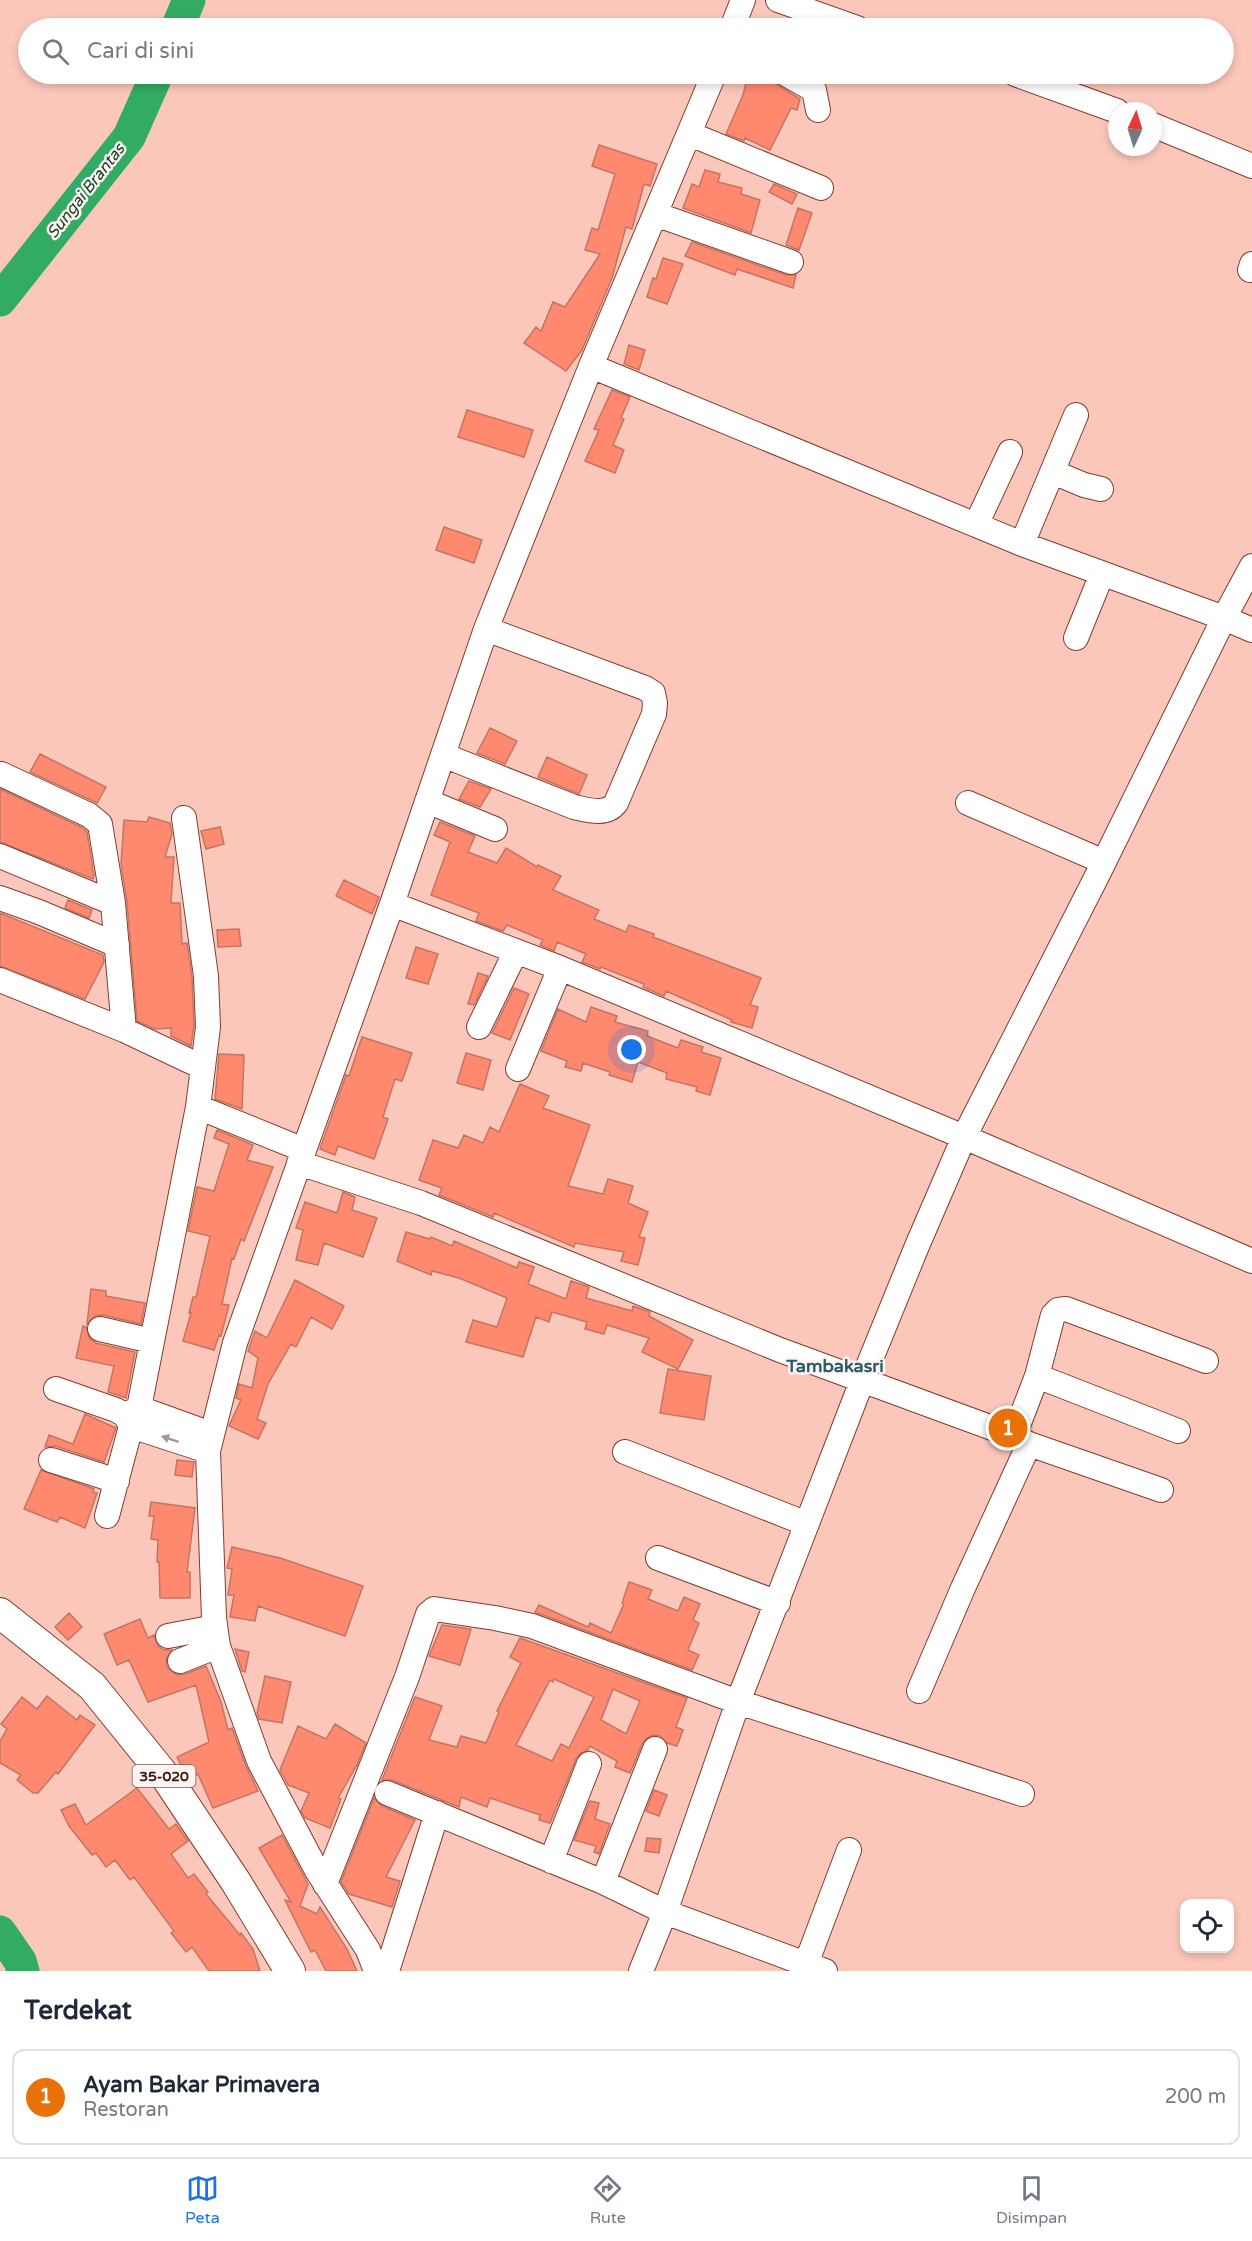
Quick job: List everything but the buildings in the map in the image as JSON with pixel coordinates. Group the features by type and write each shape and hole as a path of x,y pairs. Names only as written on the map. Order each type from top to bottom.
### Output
{"main road":[{"name":"35-020","path":"0,1613 92,1686 168,1780 236,1882 290,1971"}],"street":[{"path":"736,18 743,0"},
{"path":"778,0 829,18"},
{"path":"376,1971 368,1950 325,1884 259,1761 216,1636 210,1443 235,1343 392,904 486,629 591,366 710,84"},
{"path":"804,84 814,90 818,110"},
{"path":"1043,84 1108,108"},
{"path":"1162,129 1252,166"},
{"path":"690,134 821,188"},
{"path":"655,214 791,262"},
{"path":"591,366 1022,544 1252,630"},
{"path":"1022,544 1076,415"},
{"path":"976,525 1010,452"},
{"path":"1053,472 1084,485 1101,489"},
{"path":"641,1971 665,1912 738,1702 862,1381 964,1137 1252,566"},
{"path":"1076,638 1102,574"},
{"path":"443,755 574,807 605,811 616,803 654,714 655,703 652,693 645,688 486,629"},
{"path":"1,774 100,824 113,903 124,1030"},
{"path":"427,801 495,830"},
{"path":"968,803 1104,862"},
{"path":"107,1516 152,1341 198,1107 208,1027 206,976 184,818"},
{"path":"0,856 113,903"},
{"path":"0,898 117,945"},
{"path":"392,904 560,968 964,1137 1252,1261"},
{"path":"479,1027 516,951"},
{"path":"518,1069 560,968"},
{"path":"0,980 124,1030 202,1067"},
{"path":"198,1107 301,1156 780,1350 1161,1490"},
{"path":"919,1691 963,1588 1021,1440 1053,1315 1058,1310 1066,1309 1206,1361"},
{"path":"100,1329 152,1341"},
{"path":"1037,1376 1178,1431"},
{"path":"56,1389 210,1443"},
{"path":"625,1452 807,1524"},
{"path":"51,1460 117,1481"},
{"path":"658,1558 778,1603"},
{"path":"325,1884 407,1677 428,1614 434,1609 495,1617 532,1626 738,1702 1022,1794"},
{"path":"168,1636 216,1636"},
{"path":"180,1661 216,1636"},
{"path":"603,1882 655,1749"},
{"path":"551,1861 589,1764"},
{"path":"387,1793 603,1882 665,1912 815,1967 849,1850"},
{"path":"387,1971 437,1813"}],"waterway":[{"name":"Sungai Brantas","path":"181,18 189,0"},
{"name":"Sungai Brantas","path":"0,300 129,137 153,84"},
{"name":"Sungai Brantas","path":"0,1932 20,1961 23,1971"}],"place":[{"name":"Ayam Bakar Primavera","path":"1008,1428"}],"district":[{"name":"Tambakasri","path":"835,1366"}]}
